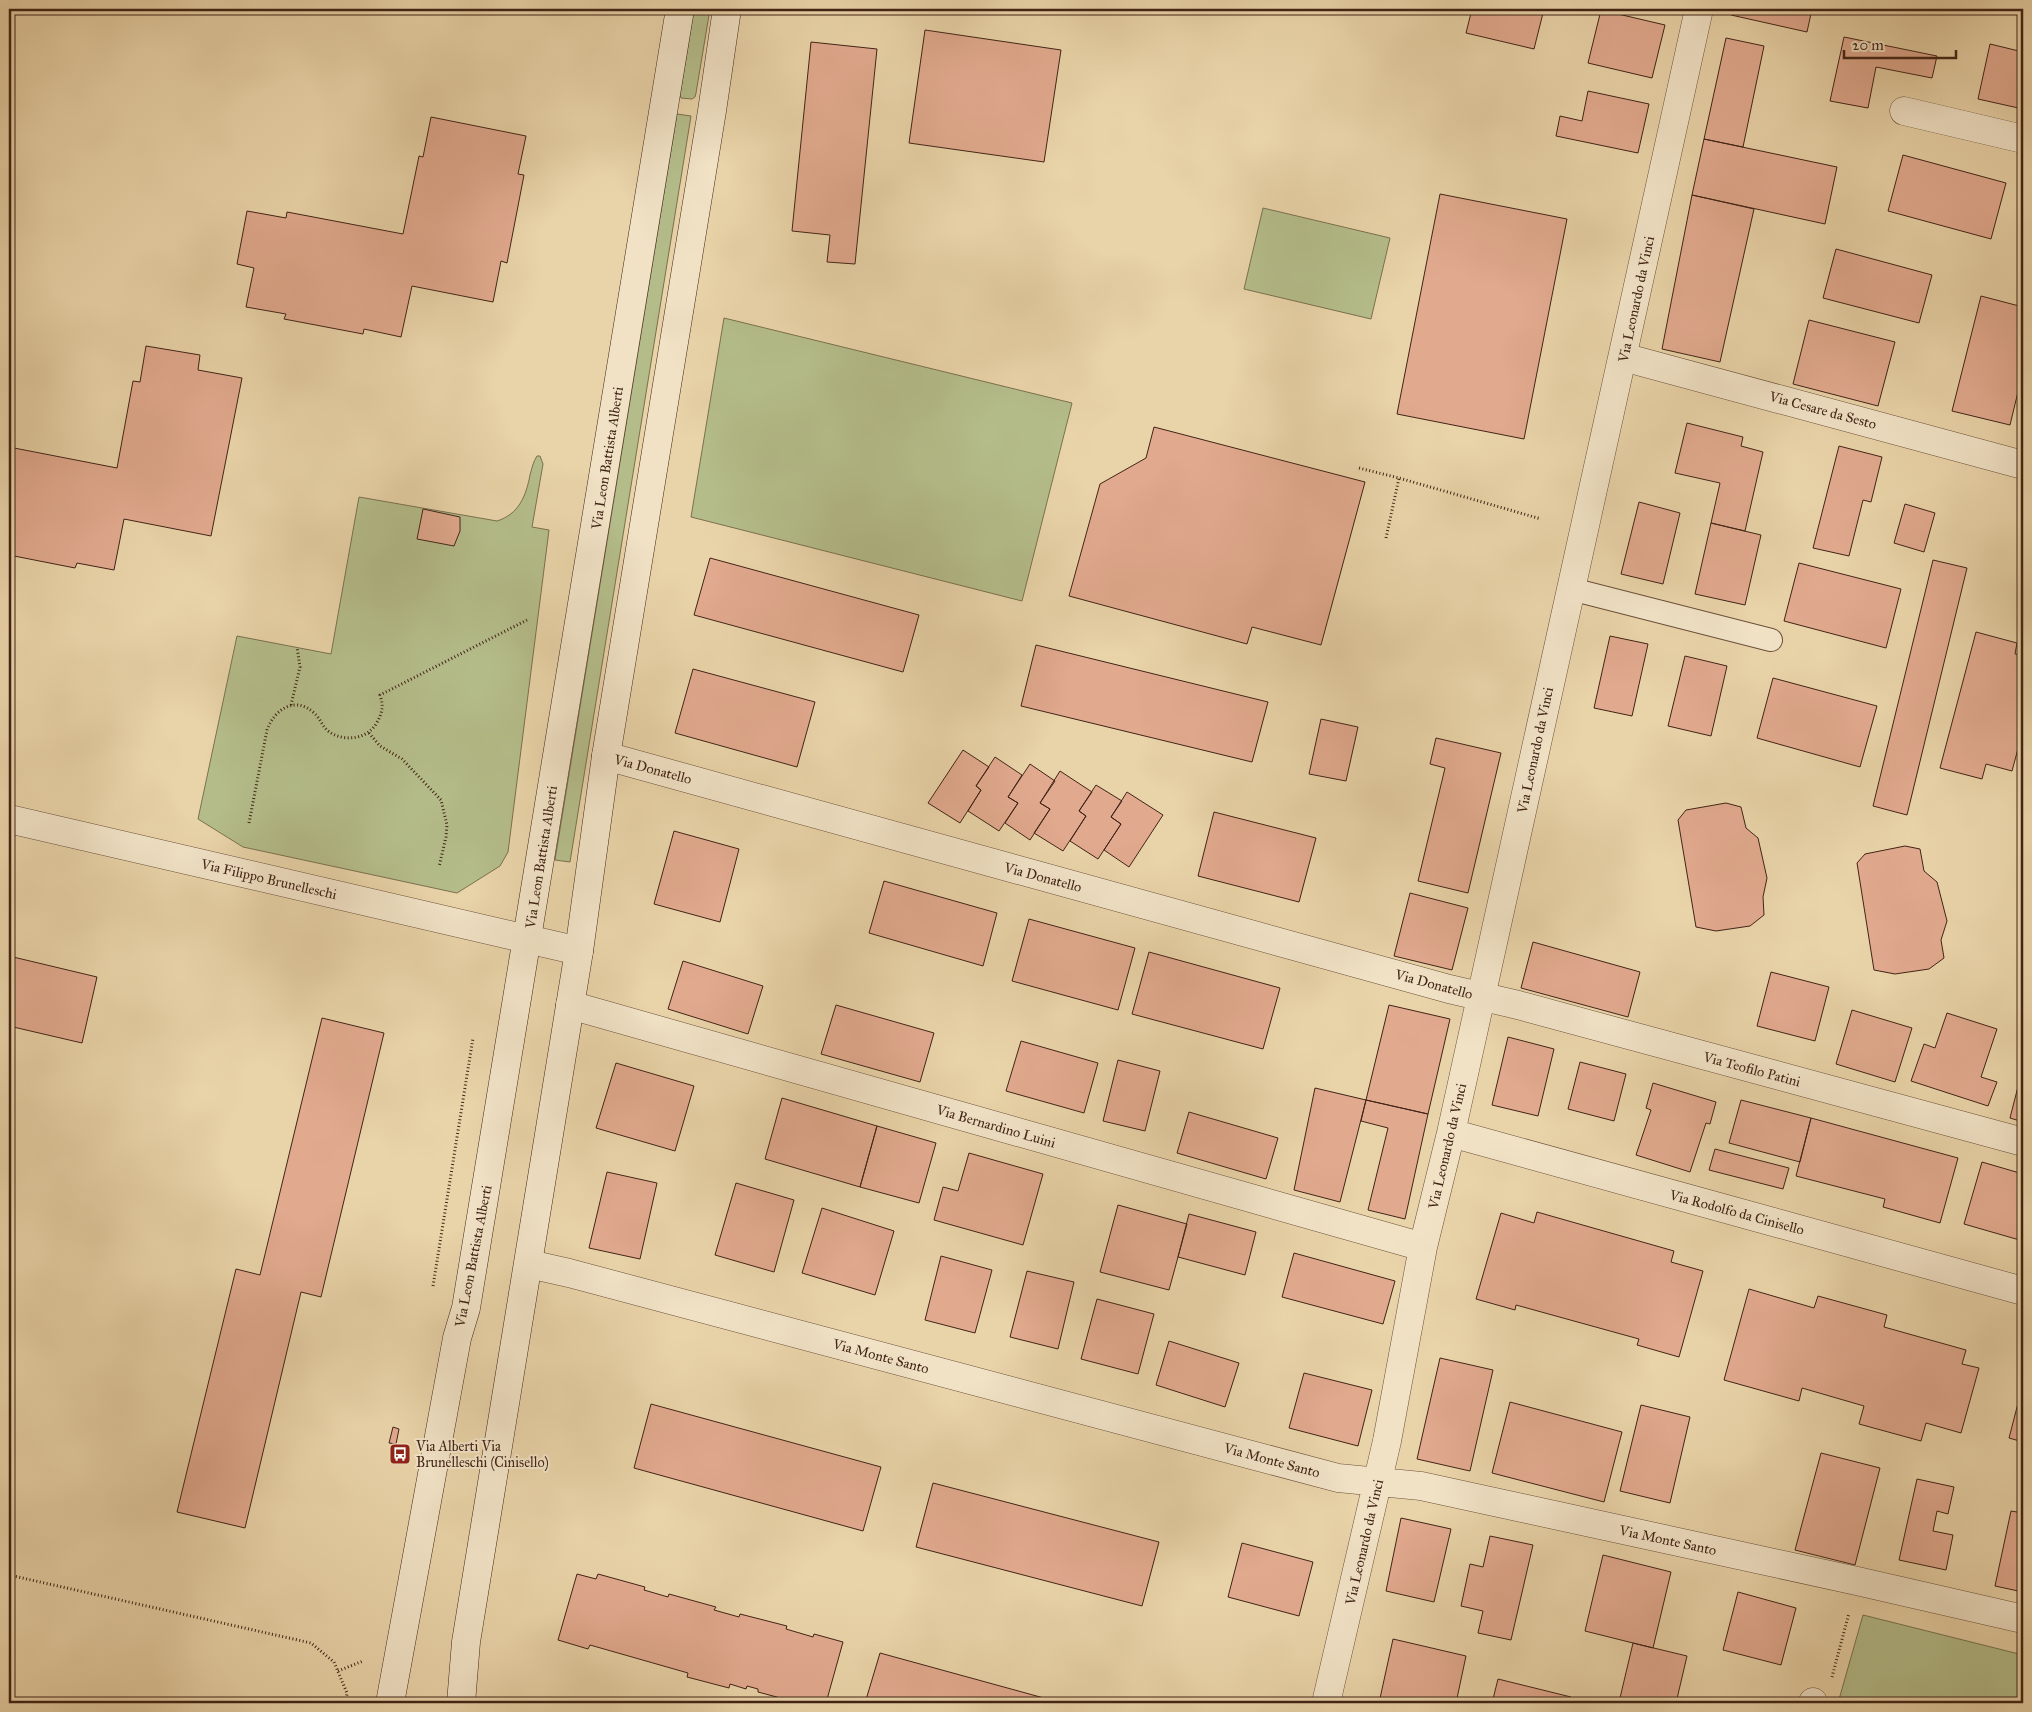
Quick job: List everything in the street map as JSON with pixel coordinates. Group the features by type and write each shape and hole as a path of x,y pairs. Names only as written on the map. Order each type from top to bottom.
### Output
{"street":[{"name":"Via Leon Battista Alberti","path":"390,1703 457,1338 466,1308 680,9"},
{"path":"544,1168 537,1162 540,1100 571,949 606,756 712,111 727,9"},
{"name":"Via Leonardo da Vinci","path":"1326,1703 1387,1441 1423,1247 1451,1133 1699,9"},
{"path":"1904,111 2023,139"},
{"name":"Via Cesare da Sesto","path":"1623,357 2023,465"},
{"name":"Via Donatello","path":"606,756 1481,996"},
{"name":"Via Filippo Brunelleschi","path":"9,819 571,949"},
{"path":"461,1703 466,1642 570,1005 571,949"},
{"name":"Via Teofilo Patini","path":"1481,996 2023,1142"},
{"name":"Via Bernardino Luini","path":"570,1005 1423,1247"},
{"name":"Via Rodolfo da Cinisello","path":"1451,1133 2023,1291"},
{"name":"Via Monte Santo","path":"529,1264 570,1273 1338,1478 1421,1486 2023,1619"},
{"path":"447,1703 466,1642"},
{"path":"400,1655 400,1703"}],"lane":[{"path":"1571,589 1771,640"}],"path":[{"path":"1359,468 1541,519"},
{"path":"1386,538 1399,478"},
{"path":"249,823 269,724 278,711 291,705 302,706 312,711 324,727 335,735 352,738 369,733 382,715 383,706 380,695 527,620"},
{"path":"291,705 300,667 297,647"},
{"path":"369,733 380,746 402,759 441,800 447,826 439,867"},
{"path":"9,1575 311,1643 334,1662 347,1693 346,1703"},
{"path":"1813,1703 1828,1693 1857,1581"}],"green space":[{"path":"694,9 710,9 696,93 692,99 681,98 680,95"},
{"path":"677,114 691,116 570,862 555,860"},
{"path":"1263,208 1390,238 1371,319 1244,289"},
{"path":"724,318 1072,403 1022,601 691,517"},
{"path":"537,456 540,456 543,464 532,527 549,530 508,852 500,866 457,893 243,847 198,819 237,636 331,654 359,497 497,521 511,514 524,497"},
{"path":"1863,1615 2023,1655 2023,1703 1838,1703"}],"building":[{"path":"1472,9 1544,9 1534,49 1466,33"},
{"path":"1732,9 1812,9 1807,32 1731,15"},
{"path":"1601,10 1665,25 1652,78 1588,63"},
{"path":"925,30 1061,50 1044,162 909,143"},
{"path":"1844,37 1937,56 1932,78 1876,67 1868,108 1830,101"},
{"path":"1726,38 1764,46 1743,147 1704,139"},
{"path":"811,42 877,49 855,264 827,262 830,235 792,231"},
{"path":"1990,44 2023,52 2023,109 1978,99"},
{"path":"1588,91 1649,104 1638,153 1556,136 1560,116 1582,121"},
{"path":"431,117 526,136 518,174 524,175 507,263 501,261 493,302 412,286 401,337 364,329 363,334 284,319 286,314 246,307 254,268 237,264 247,211 286,218 287,212 403,234 419,156 423,157"},
{"path":"1704,139 1837,167 1825,224 1692,195"},
{"path":"1903,155 2006,183 1991,239 1888,211"},
{"path":"1440,194 1567,219 1524,439 1397,414"},
{"path":"1692,195 1754,209 1720,362 1662,349"},
{"path":"1836,249 1932,275 1919,323 1823,298"},
{"path":"1981,296 2023,307 2023,371 2010,425 1952,411"},
{"path":"1809,320 1895,342 1878,406 1793,384"},
{"path":"146,346 200,355 198,370 242,378 211,536 124,519 114,570 77,563 75,568 9,555 9,447 117,468 133,381 140,382"},
{"path":"1687,423 1743,437 1741,446 1763,452 1745,531 1711,523 1720,483 1675,473"},
{"path":"1154,427 1365,482 1321,645 1252,627 1247,644 1069,596 1100,484 1146,458"},
{"path":"1839,446 1882,457 1871,502 1863,500 1849,556 1813,548"},
{"path":"1639,502 1680,513 1663,584 1621,574"},
{"path":"1905,504 1935,513 1924,552 1894,543"},
{"path":"423,509 460,517 460,531 454,546 417,539"},
{"path":"1711,523 1761,535 1745,605 1695,594"},
{"path":"710,558 919,615 903,672 694,615"},
{"path":"1933,560 1967,568 1907,815 1873,806"},
{"path":"1799,563 1901,589 1886,648 1784,621"},
{"path":"1976,632 2017,643 2015,654 2023,656 2023,730 2012,771 1986,764 1982,779 1940,768"},
{"path":"1610,636 1648,644 1632,716 1594,708"},
{"path":"1036,645 1268,702 1252,762 1021,706"},
{"path":"1685,656 1727,666 1711,736 1668,726"},
{"path":"693,669 815,702 797,767 675,733"},
{"path":"1773,678 1877,706 1860,767 1757,738"},
{"path":"1321,719 1358,727 1346,781 1309,774"},
{"path":"1436,738 1501,753 1468,893 1418,881 1445,768 1430,764"},
{"path":"963,750 989,767 976,786 981,790 960,823 928,803"},
{"path":"995,757 1022,775 1008,797 1018,803 999,831 968,811 981,790 976,786"},
{"path":"1030,764 1055,781 1040,803 1050,809 1030,840 1005,823 1018,803 1008,797"},
{"path":"1060,771 1092,792 1079,811 1086,816 1063,851 1034,833 1050,809 1040,803"},
{"path":"1096,785 1122,801 1111,817 1121,824 1098,859 1070,841 1086,816 1079,811"},
{"path":"1127,792 1163,815 1129,867 1104,850 1121,824 1111,817"},
{"path":"1726,803 1741,807 1746,828 1758,838 1767,878 1763,897 1764,915 1750,926 1716,931 1696,927 1678,820 1686,810"},
{"path":"1214,812 1316,838 1299,902 1198,876"},
{"path":"674,831 739,849 720,922 654,904"},
{"path":"1905,846 1920,849 1924,871 1937,882 1947,921 1941,940 1944,958 1929,969 1895,974 1874,970 1857,863 1865,854"},
{"path":"884,881 997,913 983,966 869,933"},
{"path":"1410,893 1468,908 1452,970 1394,956"},
{"path":"1029,919 1135,948 1118,1010 1012,981"},
{"path":"1533,942 1640,972 1628,1017 1521,988"},
{"path":"1149,952 1280,988 1263,1049 1132,1014"},
{"path":"9,956 97,977 82,1043 9,1026"},
{"path":"683,961 763,986 748,1034 668,1009"},
{"path":"1771,972 1829,987 1815,1041 1757,1026"},
{"path":"836,1005 934,1033 920,1082 821,1054"},
{"path":"1389,1005 1450,1019 1428,1114 1366,1100"},
{"path":"1852,1010 1912,1028 1895,1082 1836,1064"},
{"path":"1947,1013 1997,1029 1981,1077 1997,1082 1988,1106 1911,1081 1924,1044 1935,1048"},
{"path":"322,1018 384,1033 321,1297 301,1292 245,1528 177,1512 236,1269 260,1275"},
{"path":"1508,1037 1554,1049 1538,1116 1492,1105"},
{"path":"1021,1041 1098,1063 1084,1113 1006,1091"},
{"path":"1118,1060 1160,1071 1145,1131 1103,1121"},
{"path":"1580,1062 1626,1074 1614,1121 1568,1109"},
{"path":"616,1063 694,1086 675,1151 596,1128"},
{"path":"2023,1067 2023,1122 2010,1118"},
{"path":"1653,1083 1716,1102 1710,1124 1706,1123 1690,1172 1636,1155 1651,1110 1646,1108"},
{"path":"1315,1088 1366,1100 1340,1202 1294,1190"},
{"path":"782,1098 877,1126 860,1187 765,1159"},
{"path":"1366,1100 1428,1114 1405,1219 1368,1210 1388,1128 1361,1121"},
{"path":"1741,1100 1811,1118 1800,1162 1729,1143"},
{"path":"1189,1112 1278,1138 1266,1179 1177,1153"},
{"path":"1811,1118 1958,1158 1940,1223 1883,1207 1885,1199 1796,1176"},
{"path":"877,1126 936,1143 919,1203 860,1187"},
{"path":"1715,1149 1789,1168 1783,1189 1709,1170"},
{"path":"969,1153 1043,1174 1023,1245 934,1220 943,1187 958,1191"},
{"path":"1982,1162 2023,1174 2023,1241 1964,1224"},
{"path":"607,1172 657,1183 640,1259 589,1248"},
{"path":"736,1183 794,1200 774,1272 715,1255"},
{"path":"1118,1205 1187,1224 1169,1290 1100,1272"},
{"path":"822,1208 894,1231 875,1295 802,1273"},
{"path":"1537,1212 1674,1251 1671,1262 1703,1271 1679,1357 1637,1345 1639,1339 1516,1305 1515,1310 1476,1299 1501,1213 1534,1223"},
{"path":"1189,1214 1256,1232 1245,1275 1178,1257"},
{"path":"1294,1253 1395,1281 1383,1324 1282,1297"},
{"path":"941,1256 992,1270 975,1333 925,1320"},
{"path":"1027,1271 1074,1282 1058,1349 1010,1337"},
{"path":"1749,1289 1814,1308 1818,1296 1887,1315 1884,1327 1966,1350 1962,1364 1979,1368 1961,1433 1926,1423 1921,1441 1859,1424 1864,1406 1802,1388 1799,1401 1724,1380"},
{"path":"1097,1299 1154,1314 1138,1374 1081,1359"},
{"path":"1169,1341 1239,1363 1225,1407 1156,1385"},
{"path":"1440,1358 1493,1370 1470,1471 1417,1459"},
{"path":"1304,1373 1372,1390 1358,1446 1289,1428"},
{"path":"2023,1384 2023,1442 2009,1438"},
{"path":"1510,1402 1622,1432 1604,1502 1492,1473"},
{"path":"651,1404 881,1467 863,1531 634,1468"},
{"path":"1641,1405 1690,1417 1670,1503 1620,1491"},
{"path":"393,1427 399,1429 396,1444 389,1443"},
{"path":"1821,1453 1880,1468 1855,1565 1795,1550"},
{"path":"1917,1479 1954,1487 1948,1514 1937,1511 1933,1531 1953,1535 1946,1570 1899,1560"},
{"path":"933,1483 1159,1542 1142,1606 916,1547"},
{"path":"2011,1511 2023,1513 2023,1592 1995,1586"},
{"path":"1401,1518 1451,1529 1434,1602 1386,1591"},
{"path":"1490,1536 1533,1545 1511,1640 1478,1633 1483,1611 1461,1606 1470,1564 1483,1567"},
{"path":"1242,1543 1313,1562 1299,1616 1228,1597"},
{"path":"1603,1555 1671,1572 1653,1648 1585,1631"},
{"path":"577,1574 596,1579 598,1574 645,1587 644,1590 668,1597 669,1594 716,1607 714,1610 739,1617 740,1614 787,1626 786,1629 813,1637 814,1634 843,1642 826,1703 804,1700 803,1703 799,1703 758,1692 758,1689 747,1686 746,1689 730,1684 729,1688 687,1677 688,1673 590,1645 588,1649 558,1640"},
{"path":"1738,1592 1796,1608 1781,1665 1723,1650"},
{"path":"1393,1639 1466,1656 1456,1703 1379,1703"},
{"path":"1633,1643 1687,1656 1676,1703 1641,1703 1620,1698"},
{"path":"880,1653 1062,1703 865,1703"},
{"path":"1498,1679 1571,1697 1570,1703 1492,1703"}],"place":[{"name":"Via Alberti Via Brunelleschi (Cinisello)","path":"400,1454"}]}
